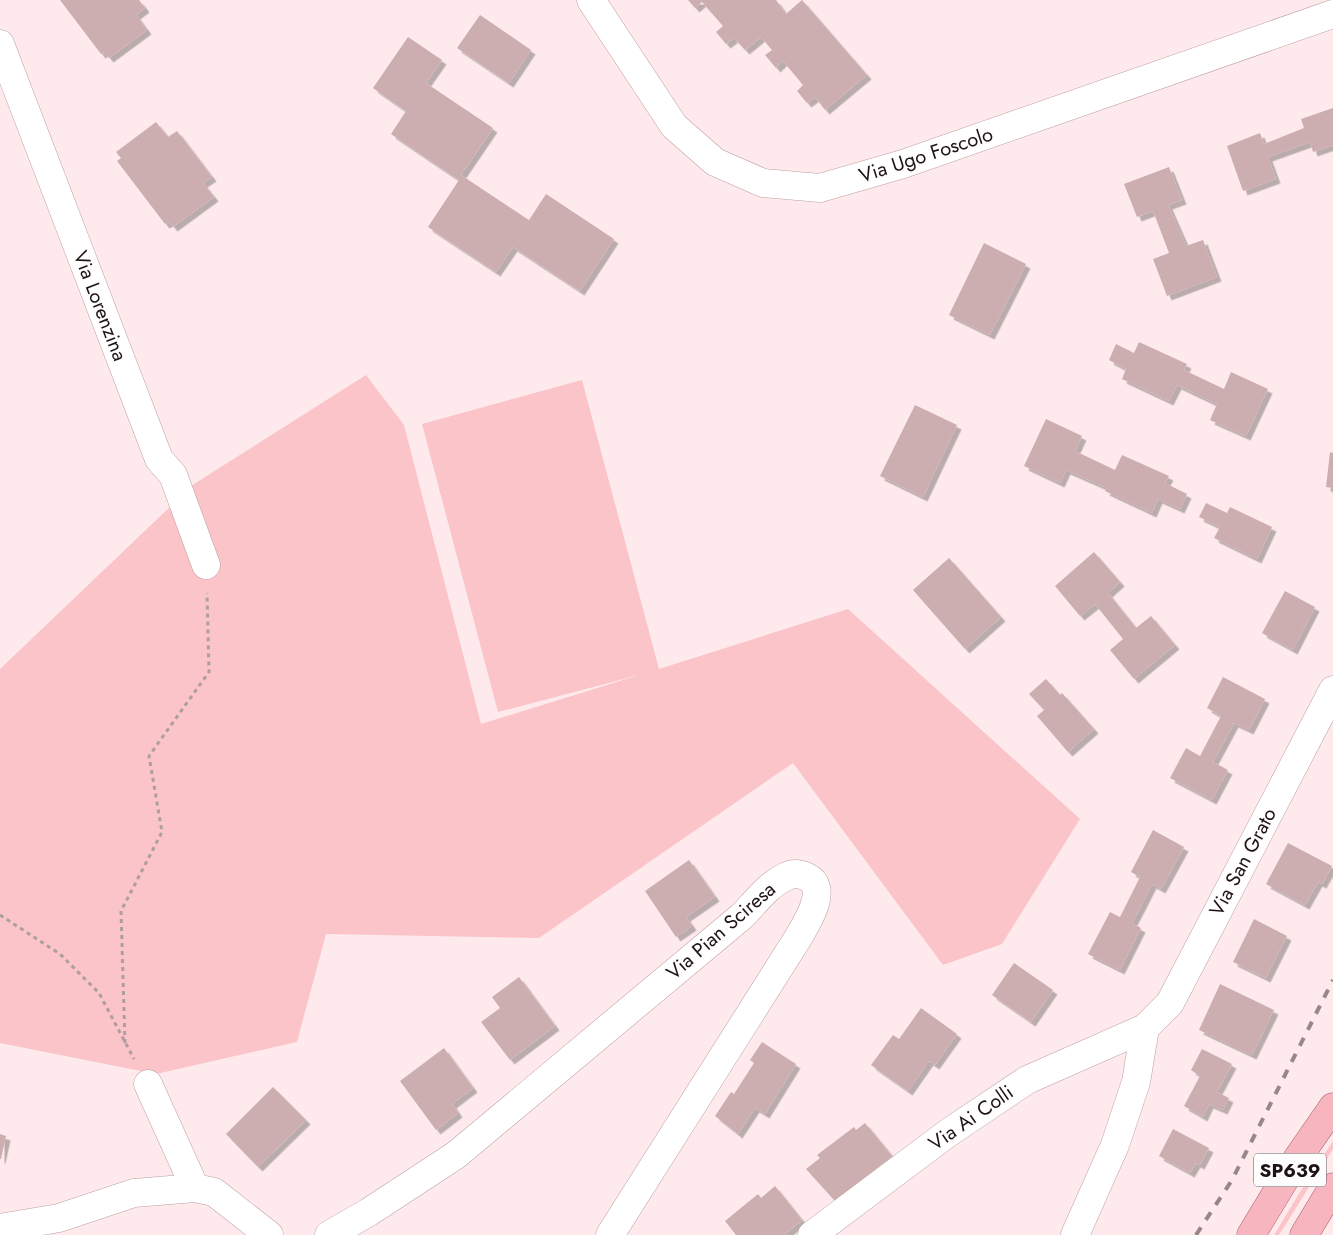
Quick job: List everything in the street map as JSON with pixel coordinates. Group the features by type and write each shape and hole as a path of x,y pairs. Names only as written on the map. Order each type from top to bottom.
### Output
{"main road":[{"name":"SP639","path":"1251,1235 1297,1159 1333,1107"},
{"name":"SP639","path":"1304,1235 1333,1187"}],"street":[{"name":"Via Ugo Foscolo","path":"591,0 674,126 715,162 763,183 820,188 903,164 1332,16"},
{"name":"Via Lorenzina","path":"0,44 159,459 173,475 206,565"},
{"name":"Via San Grato","path":"1145,1028 1170,1003 1333,690"},
{"name":"Via Pian Sciresa","path":"328,1235 369,1212 456,1154 742,916 775,883 786,876 799,873 810,878 817,891 814,910 610,1235"},
{"name":"Via Ai Colli","path":"812,1235 948,1132 1027,1080 1145,1028"},
{"path":"1075,1235 1116,1145 1136,1082 1145,1028"},
{"path":"148,1084 195,1188"},
{"path":"0,1228 59,1218 134,1193 195,1188 214,1192 269,1235"}],"path":[{"path":"125,1043 121,911 162,832 149,756 209,672 206,565"},
{"path":"0,915 60,954 99,993 148,1084"}],"shaded area":[{"path":"366,375 404,425 481,724 639,675 498,712 422,424 582,380 659,669 848,609 1080,819 1002,944 943,965 793,763 539,938 326,934 297,1042 156,1074 0,1043 0,669 194,484"},
{"path":"1333,1141 1333,1149 1279,1235 1274,1235 1308,1179"}],"building":[{"path":"60,0 139,0 145,8 136,15 147,30 109,58 104,52 101,54"},
{"path":"688,0 776,0 786,14 802,0 867,75 825,110 815,97 807,103 797,91 803,85 783,61 776,68 765,55 772,50 761,37 745,50 734,38 726,44 716,32 723,26 702,2 695,8"},
{"path":"480,15 531,50 509,83 457,48"},
{"path":"408,37 442,60 426,83 493,128 461,175 529,220 546,194 614,239 580,291 513,247 496,272 428,227 459,180 391,134 406,111 373,88"},
{"path":"1333,108 1333,145 1313,152 1310,142 1268,157 1276,179 1243,191 1227,146 1260,133 1264,144 1304,128 1301,119"},
{"path":"156,122 168,137 177,131 212,177 203,183 214,197 173,227 169,222 165,224 117,161 121,158 116,152"},
{"path":"1169,167 1182,200 1168,205 1186,246 1203,240 1217,277 1167,296 1153,259 1169,253 1153,211 1137,217 1124,184"},
{"path":"984,243 1026,264 990,335 949,315"},
{"path":"1139,342 1187,364 1184,370 1224,389 1231,372 1268,389 1246,436 1210,420 1217,404 1177,385 1169,401 1122,379 1126,369 1109,360 1116,344 1134,353"},
{"path":"915,405 957,425 923,497 880,476"},
{"path":"1046,419 1082,436 1075,451 1115,470 1122,455 1169,476 1165,483 1187,494 1180,509 1158,499 1152,513 1105,491 1107,488 1066,470 1060,483 1024,466"},
{"path":"1330,452 1333,453 1333,488 1326,487"},
{"path":"1206,503 1227,513 1230,507 1272,527 1257,559 1214,538 1220,527 1199,517"},
{"path":"1094,552 1120,582 1108,593 1136,628 1151,616 1175,645 1134,679 1110,650 1123,639 1095,604 1080,616 1055,586"},
{"path":"949,558 1001,617 965,649 913,590"},
{"path":"1285,591 1315,607 1293,650 1262,633"},
{"path":"1223,677 1265,699 1249,730 1234,723 1213,762 1228,770 1212,800 1170,778 1186,748 1200,756 1221,716 1207,708"},
{"path":"1046,679 1060,695 1062,693 1094,729 1068,752 1037,716 1044,710 1029,694"},
{"path":"1153,830 1184,847 1161,889 1152,884 1132,923 1141,928 1120,970 1088,954 1110,912 1120,917 1140,877 1131,872"},
{"path":"1288,843 1332,866 1322,884 1318,882 1305,905 1266,884"},
{"path":"689,860 715,897 686,917 692,926 676,937 645,891"},
{"path":"1254,919 1287,936 1266,978 1233,962"},
{"path":"1014,963 1053,990 1031,1022 992,995"},
{"path":"519,977 555,1026 510,1060 481,1022 500,1008 492,997"},
{"path":"1220,984 1274,1010 1252,1055 1199,1030"},
{"path":"921,1008 957,1034 935,1065 929,1061 908,1091 871,1065 893,1035 899,1039"},
{"path":"762,1042 796,1064 765,1114 755,1108 738,1134 715,1116 731,1092 734,1094 754,1063 750,1060"},
{"path":"444,1048 473,1088 452,1104 458,1113 436,1130 400,1081"},
{"path":"1202,1049 1232,1064 1217,1092 1229,1098 1223,1110 1209,1104 1203,1117 1184,1106 1200,1076 1191,1070"},
{"path":"273,1087 306,1120 258,1167 226,1134"},
{"path":"865,1123 892,1156 835,1201 806,1169 820,1158 817,1155 854,1127 856,1130"},
{"path":"1173,1129 1209,1148 1200,1165 1196,1163 1190,1173 1159,1156"},
{"path":"0,1134 6,1136 1,1159 0,1159"},
{"path":"775,1186 802,1220 784,1235 736,1235 725,1221 758,1194 761,1198"}],"railway":[{"path":"1196,1235 1232,1180 1333,980"}]}
